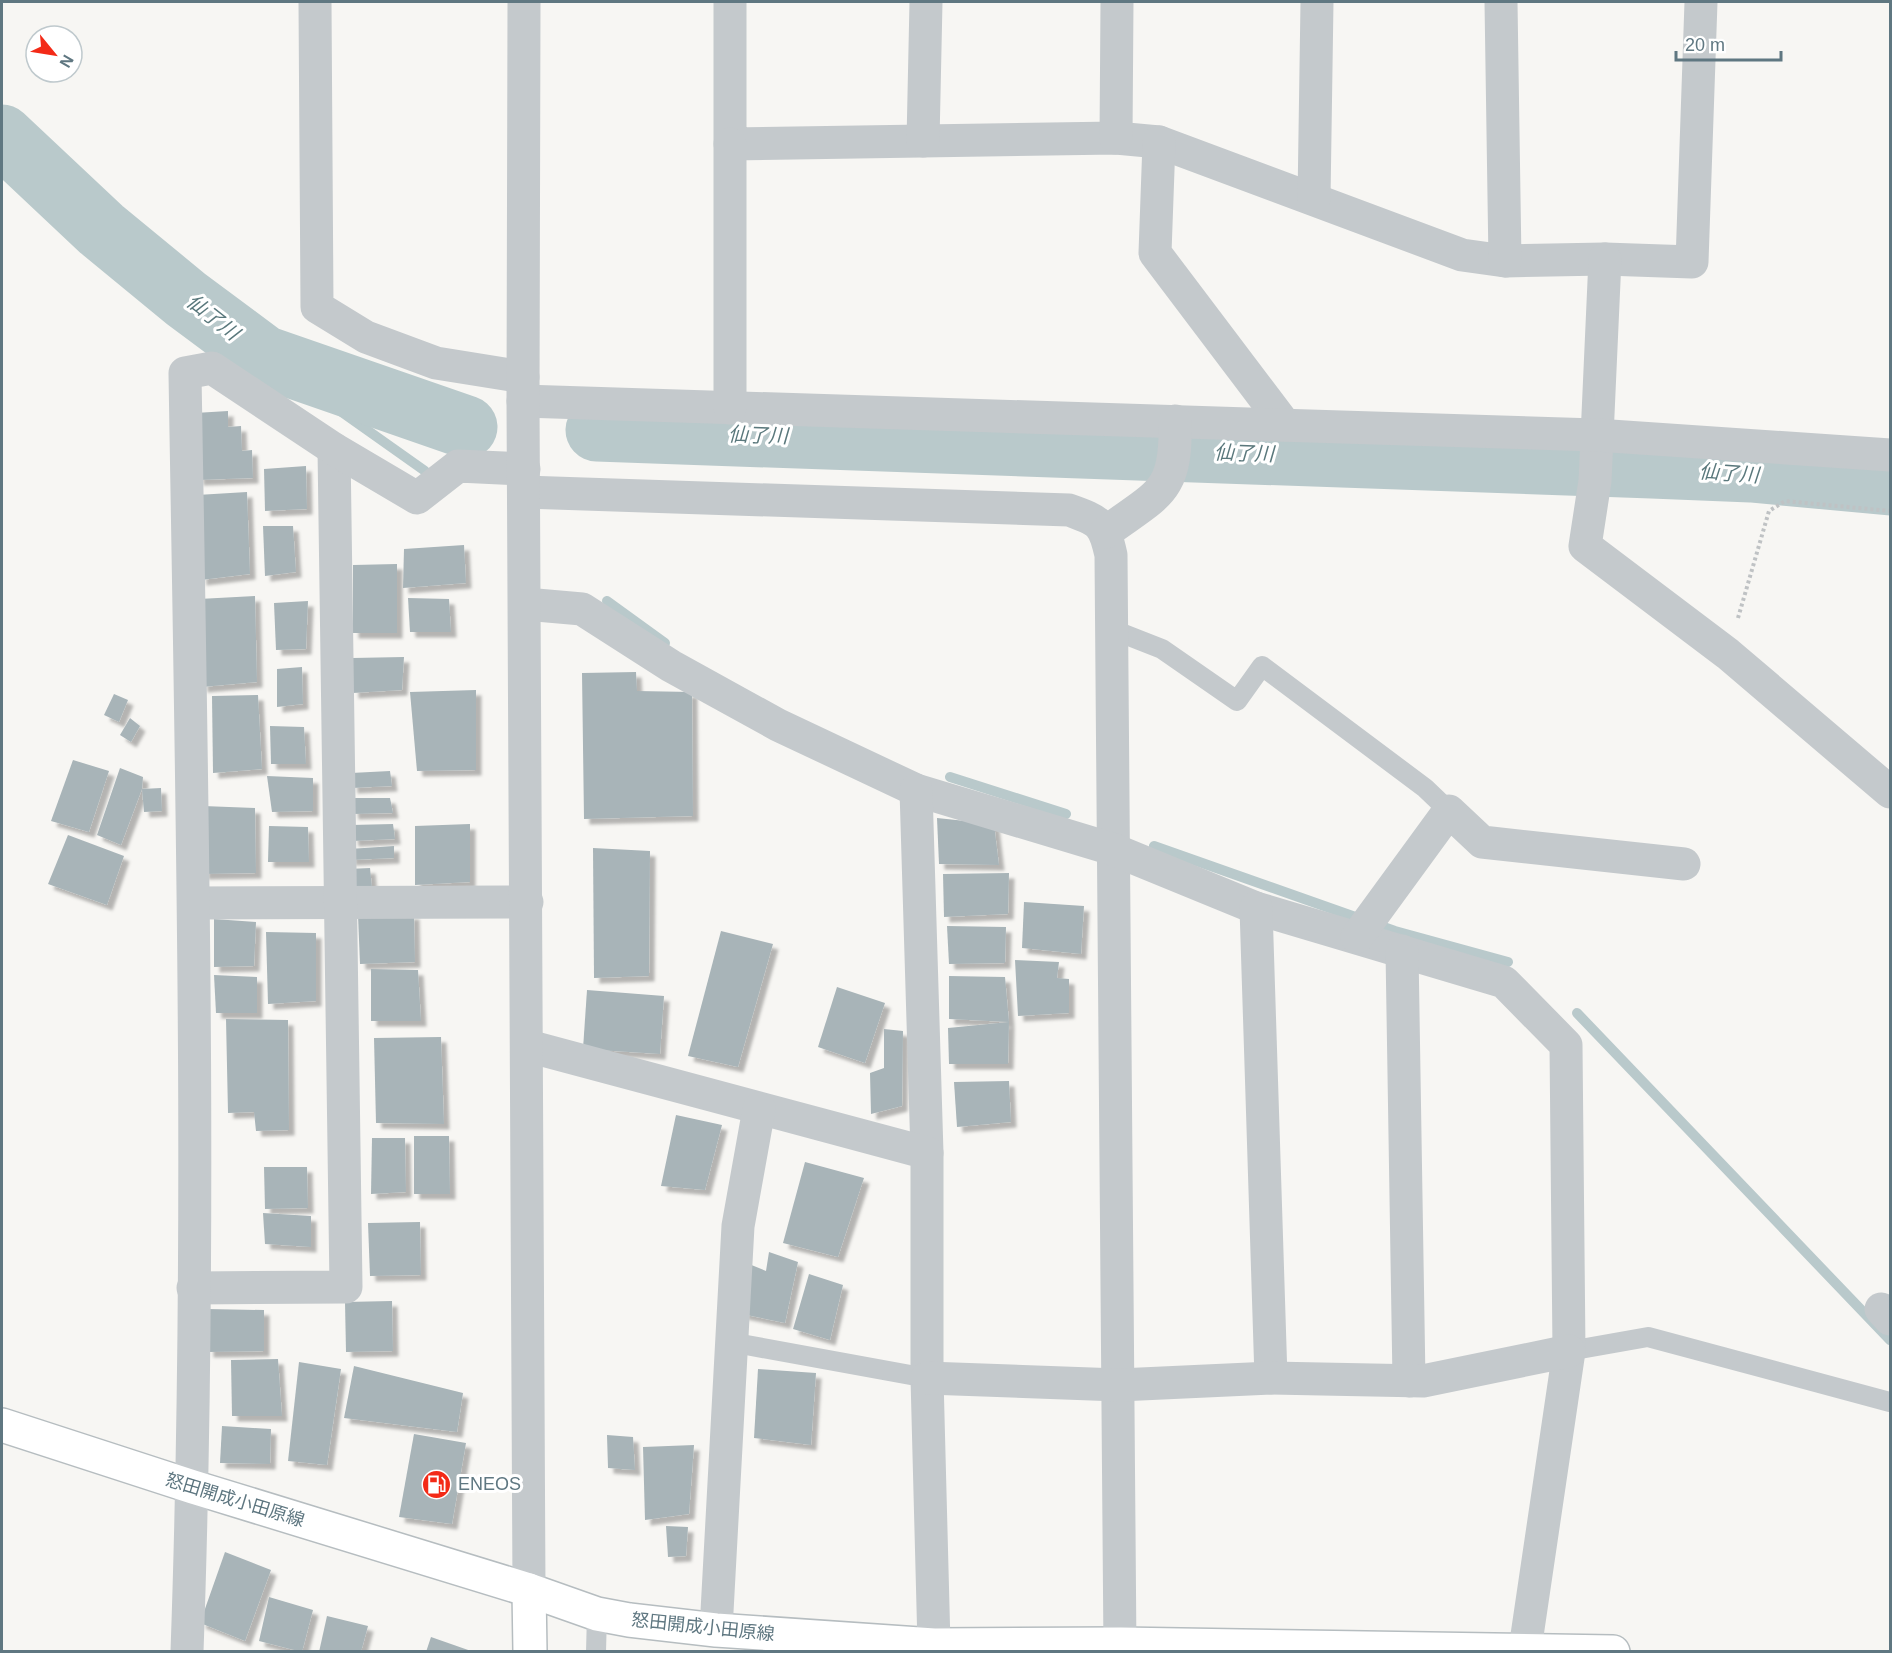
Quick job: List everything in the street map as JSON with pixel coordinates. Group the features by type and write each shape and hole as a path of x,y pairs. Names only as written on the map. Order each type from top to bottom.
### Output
{"main road":[{"name":"怒田開成小田原線","path":"2,1425 193,1488 529,1590 597,1614 716,1630 934,1645 1525,1649 1613,1652"},
{"path":"529,1590 530,1652"}],"street":[{"path":"315,2 317,307 366,337 436,363 523,389 730,408 1175,426 1286,425 1595,456 1890,455"},
{"path":"524,2 523,389 529,1590"},
{"path":"730,2 730,408"},
{"path":"923,141 926,2"},
{"path":"1116,138 1117,2"},
{"path":"1314,199 1317,2"},
{"path":"1502,2 1506,261"},
{"path":"730,144 1116,138 1159,141 1462,255 1506,261 1605,259 1692,262 1701,2"},
{"path":"1159,141 1155,252 1286,425"},
{"path":"1605,259 1595,456 1585,546 1728,654 1890,792"},
{"path":"187,1652 193,1488 194,903 185,373 212,368 334,449 417,498 458,466 524,481 1069,510 1092,518 1106,532 1111,555 1121,1648"},
{"path":"1106,532 1158,494 1169,481 1174,464 1175,426"},
{"path":"193,1288 346,1287 334,449"},
{"path":"525,604 582,609 671,666 778,726 916,790 1112,849 1256,908 1358,936 1504,982 1566,1045 1569,1351 1525,1649"},
{"path":"916,790 927,1154 927,1378 934,1645"},
{"path":"1358,936 1449,811 1482,842 1684,864"},
{"path":"194,903 526,902"},
{"path":"1256,908 1272,1378"},
{"path":"1402,951 1409,1381"},
{"path":"528,1046 927,1154"},
{"path":"716,1630 738,1226 759,1109"},
{"path":"927,1378 1119,1385 1272,1378 1423,1382 1569,1351"}],"lane":[{"path":"1111,629 1162,649 1237,701 1262,666 1425,788 1449,811"},
{"path":"1569,1351 1648,1337 1890,1402"},
{"path":"730,1342 927,1378"},
{"path":"596,1652 597,1614"}],"path":[{"path":"1728,654 1769,511 1785,501 1890,511"}],"building":[{"path":"228,411 228,427 241,426 242,451 252,450 253,478 198,480 195,413"},
{"path":"306,466 307,509 265,511 264,469"},
{"path":"247,492 250,574 201,580 197,495"},
{"path":"263,526 293,526 296,572 265,576"},
{"path":"464,545 466,583 403,588 404,549"},
{"path":"397,564 397,633 353,633 353,565"},
{"path":"255,596 257,682 202,687 199,599"},
{"path":"408,598 449,599 451,632 410,632"},
{"path":"308,601 306,649 276,650 274,603"},
{"path":"404,657 402,690 353,693 352,658"},
{"path":"302,667 303,704 277,707 277,669"},
{"path":"636,672 637,691 692,692 693,816 584,819 582,673"},
{"path":"476,690 476,770 417,771 410,692"},
{"path":"114,694 128,700 119,722 104,715"},
{"path":"258,695 262,769 213,773 212,696"},
{"path":"130,718 140,726 131,742 120,735"},
{"path":"270,726 304,727 306,764 271,764"},
{"path":"73,760 109,771 89,832 51,821"},
{"path":"120,768 143,777 142,789 121,845 97,835"},
{"path":"390,771 392,786 352,788 351,773"},
{"path":"267,776 313,778 313,811 272,812"},
{"path":"161,788 162,811 144,812 142,789"},
{"path":"351,798 390,798 393,813 353,814"},
{"path":"203,806 255,808 256,873 203,874"},
{"path":"937,818 994,824 999,865 939,864"},
{"path":"393,824 395,839 353,841 351,825"},
{"path":"470,824 470,882 415,885 415,826"},
{"path":"269,826 308,827 309,862 268,862"},
{"path":"68,835 124,856 107,905 48,884"},
{"path":"394,846 394,858 350,860 349,849"},
{"path":"593,848 650,851 649,976 594,978"},
{"path":"370,868 372,888 350,889 347,869"},
{"path":"1009,873 1008,914 944,917 943,874"},
{"path":"1024,902 1084,906 1081,954 1022,948"},
{"path":"414,914 415,962 360,964 358,915"},
{"path":"214,919 256,922 254,966 214,967"},
{"path":"947,926 1006,927 1005,963 949,964"},
{"path":"721,931 773,944 738,1067 688,1056"},
{"path":"266,932 316,933 316,1001 268,1004"},
{"path":"1015,960 1059,962 1057,978 1069,979 1069,1013 1018,1016"},
{"path":"371,969 418,970 421,1021 371,1021"},
{"path":"214,975 257,977 257,1013 216,1013"},
{"path":"949,976 1005,977 1009,1022 949,1019"},
{"path":"837,987 885,1003 865,1063 818,1047"},
{"path":"587,990 664,996 660,1054 583,1049"},
{"path":"226,1019 288,1020 289,1130 256,1131 254,1112 228,1113"},
{"path":"1009,1022 1008,1064 949,1064 948,1028"},
{"path":"884,1029 903,1031 902,1106 871,1114 870,1073 884,1068"},
{"path":"441,1037 444,1124 376,1123 374,1038"},
{"path":"1009,1081 1011,1122 957,1127 954,1082"},
{"path":"676,1115 722,1125 705,1190 661,1186"},
{"path":"414,1136 449,1136 450,1194 414,1194"},
{"path":"372,1138 405,1138 406,1192 371,1194"},
{"path":"805,1162 864,1178 838,1257 783,1243"},
{"path":"264,1167 307,1167 308,1208 265,1209"},
{"path":"263,1213 311,1216 311,1247 265,1244"},
{"path":"420,1222 421,1275 370,1276 368,1223"},
{"path":"769,1252 798,1262 785,1323 742,1314 749,1264 766,1271"},
{"path":"809,1274 843,1285 830,1340 793,1329"},
{"path":"392,1301 393,1351 346,1352 345,1302"},
{"path":"207,1309 264,1310 264,1351 208,1352"},
{"path":"278,1359 282,1416 232,1416 231,1360"},
{"path":"299,1362 341,1369 327,1465 288,1461"},
{"path":"354,1366 463,1393 457,1432 344,1418"},
{"path":"758,1369 816,1373 811,1445 754,1438"},
{"path":"222,1426 271,1429 270,1464 220,1463"},
{"path":"414,1434 466,1443 452,1524 399,1517"},
{"path":"607,1435 633,1437 635,1470 608,1468"},
{"path":"694,1445 689,1514 645,1520 643,1447"},
{"path":"666,1526 688,1527 686,1556 668,1557"},
{"path":"225,1552 271,1570 245,1641 200,1623"},
{"path":"269,1597 313,1610 302,1652 259,1641"},
{"path":"327,1616 368,1626 361,1652 319,1652"},
{"path":"431,1637 471,1651 471,1652 426,1652"}],"waterway":[{"name":"仙了川","path":"2,136 101,229 186,299 264,357 466,427"},
{"path":"264,357 425,471"},
{"name":"仙了川","path":"597,430 1751,471 1890,484"},
{"path":"607,601 665,643"},
{"path":"950,777 1066,814"},
{"path":"1154,846 1395,931 1508,962"},
{"path":"1577,1013 1890,1340"}],"place":[{"name":"ENEOS","path":"437,1484"}]}
